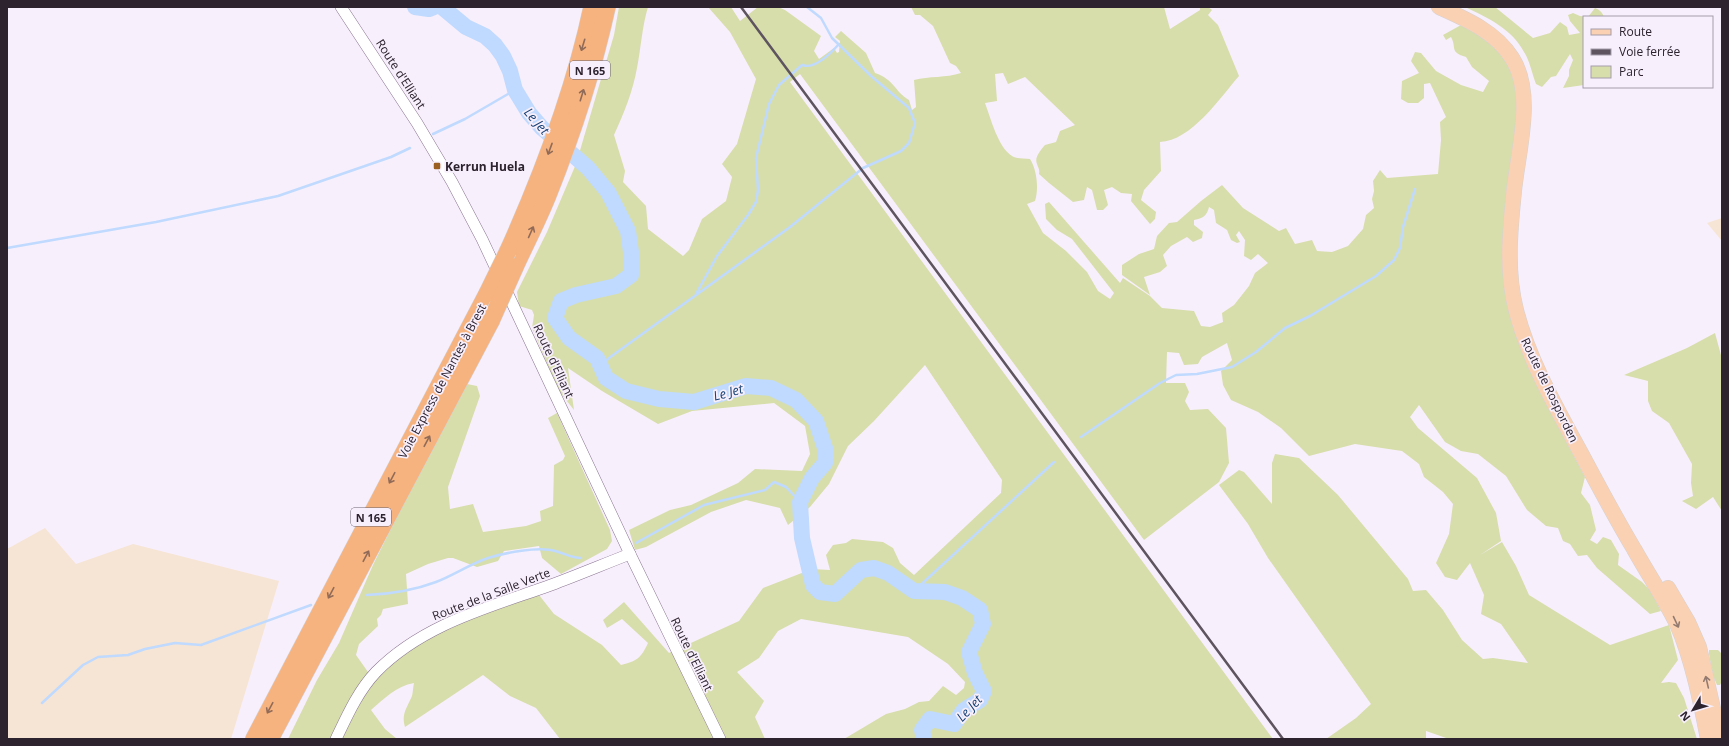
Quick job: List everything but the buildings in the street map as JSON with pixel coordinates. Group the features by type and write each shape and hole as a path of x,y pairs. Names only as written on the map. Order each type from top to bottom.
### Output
{"highway":[{"name":"Voie Express de Nantes à Brest","path":"270,739 491,321 548,196 559,167 592,7"},
{"name":"Voie Express de Nantes à Brest","path":"254,739 508,252 540,176 566,128 601,33 607,7"},
{"path":"277,739 317,649"}],"main road":[{"name":"Route de Rosporden","path":"1439,7 1470,22 1492,35 1501,43 1517,66 1522,91 1523,111 1510,247 1510,277 1516,309 1530,352 1558,410 1676,624 1688,655 1708,739"},
{"name":"Route de Rosporden","path":"1458,7 1489,23 1506,37 1520,55 1528,73 1532,91 1532,109 1518,269 1527,315 1543,358 1582,437 1637,538 1683,612 1693,632 1699,647 1720,739"}],"street":[{"name":"Route d'Elliant","path":"341,7 417,123 462,201 519,316 630,554 720,739"},
{"name":"Route de la Salle Verte","path":"336,739 358,696 370,679 376,672 410,644 425,634 457,619 630,554"}],"shaded area":[{"path":"1722,218 1722,241 1707,223"},
{"path":"45,528 76,564 133,544 279,581 231,739 7,739 7,549"}],"green space":[{"path":"619,7 648,7 631,94 614,135 625,171 623,182 646,206 648,229 683,256 689,250 702,219 726,201 732,177 722,164 737,144 756,79 730,32 708,7 731,7 740,21 758,7 778,7 785,10 821,36 814,51 819,59 834,48 837,53 839,52 840,41 835,37 841,31 866,53 875,73 891,82 904,97 909,100 912,110 916,107 914,80 961,73 956,66 950,63 933,26 920,15 915,15 911,7 1164,7 1170,29 1200,10 1200,7 1208,7 1212,10 1208,15 1218,25 1239,76 1214,106 1194,126 1172,140 1160,142 1161,171 1144,190 1141,200 1156,212 1155,219 1150,224 1131,201 1132,194 1121,193 1112,187 1104,190 1108,205 1103,210 1097,210 1092,190 1087,187 1084,200 1073,202 1039,174 1036,159 1040,151 1045,145 1056,142 1060,131 1075,125 1025,77 1008,84 1003,73 995,74 997,101 985,103 999,139 1007,152 1014,157 1030,159 1032,163 1037,180 1037,191 1035,201 1027,204 1043,233 1066,251 1087,272 1098,291 1110,299 1114,293 1072,239 1057,230 1046,219 1045,204 1049,202 1120,283 1123,278 1150,296 1162,308 1194,311 1201,326 1210,327 1223,322 1222,313 1234,305 1249,286 1255,273 1268,263 1258,254 1251,260 1244,256 1245,240 1239,231 1236,235 1240,242 1237,243 1231,240 1227,230 1216,223 1214,210 1209,207 1204,216 1194,220 1194,225 1203,232 1202,238 1193,242 1187,237 1171,246 1163,255 1167,266 1160,272 1144,277 1150,295 1122,275 1122,265 1139,254 1154,249 1157,236 1169,223 1177,222 1222,185 1243,208 1279,231 1286,228 1295,244 1312,240 1317,251 1332,252 1348,246 1363,229 1366,215 1374,208 1372,199 1374,191 1373,181 1380,170 1387,178 1438,174 1441,140 1440,122 1446,117 1430,83 1424,84 1424,98 1418,103 1408,103 1401,99 1402,81 1419,73 1411,61 1415,52 1421,53 1436,71 1461,85 1483,92 1489,81 1472,67 1466,57 1455,51 1451,37 1446,40 1443,35 1461,25 1495,43 1509,61 1519,94 1504,272 1552,415 1585,477 1581,493 1590,505 1596,530 1590,540 1597,544 1603,537 1611,540 1619,554 1618,565 1642,582 1650,590 1661,611 1650,614 1597,568 1587,555 1578,556 1570,544 1563,541 1558,528 1546,526 1527,510 1506,476 1478,454 1461,451 1445,442 1419,405 1410,417 1418,428 1477,478 1496,513 1501,541 1480,555 1502,542 1516,566 1529,595 1610,645 1669,625 1678,660 1661,683 1676,683 1684,698 1697,739 1449,739 1426,731 1426,739 1326,739 1356,718 1371,704 1268,558 1248,524 1219,485 1239,470 1244,472 1272,504 1272,463 1275,454 1299,458 1338,495 1408,579 1413,591 1426,590 1443,610 1462,640 1483,659 1493,658 1528,663 1501,624 1481,614 1484,595 1470,563 1457,580 1445,577 1436,563 1449,534 1453,504 1443,492 1424,477 1419,464 1402,451 1355,444 1309,456 1281,428 1258,412 1231,400 1223,385 1221,371 1232,360 1227,343 1202,357 1198,364 1184,365 1179,353 1167,352 1166,383 1185,383 1189,392 1185,401 1190,410 1208,409 1226,428 1229,463 1219,482 1144,540 800,74 790,82 1273,739 844,739 886,714 905,709 919,702 929,701 943,686 956,695 964,688 965,682 948,664 908,637 801,619 778,631 759,658 737,672 764,701 755,717 765,739 560,739 536,708 510,696 483,675 405,727 404,715 412,696 414,683 396,690 371,710 385,729 397,739 288,739 317,680 339,643 373,565 431,448 467,384 477,386 480,396 448,487 450,509 473,504 483,532 526,526 541,521 540,511 553,506 554,465 563,460 565,456 548,418 557,413 610,530 612,541 607,549 561,574 542,558 539,546 504,551 498,561 477,567 453,558 448,558 428,564 406,574 408,604 383,609 381,615 377,619 378,626 359,644 356,655 368,672 374,676 410,648 451,624 539,595 554,614 602,645 621,665 638,658 648,643 622,619 607,628 603,620 624,602 669,653 739,621 763,588 812,569 830,570 826,555 833,545 846,543 852,539 883,542 893,548 900,563 914,575 1001,493 1002,480 925,365 874,421 848,446 829,484 810,507 788,525 780,508 746,500 711,512 646,547 635,550 629,530 670,510 691,505 738,483 755,469 802,471 810,454 805,426 774,403 692,411 658,424 602,391 568,368 574,410 559,391 532,328 534,315 532,310 519,306 517,292 547,232 576,164 614,35"},
{"path":"1465,7 1495,7 1533,38 1550,33 1560,22 1567,27 1569,35 1580,33 1570,21 1568,15 1573,13 1583,16 1583,85 1563,88 1569,76 1569,70 1573,60 1570,54 1556,76 1551,77 1542,87 1536,84 1529,63 1519,44 1499,25"},
{"path":"1595,8 1601,11 1603,16 1589,16"},
{"path":"1715,333 1722,359 1722,511 1713,497 1696,509 1682,501 1693,496 1691,483 1692,464 1669,423 1652,411 1648,401 1648,381 1624,375 1687,348"},
{"path":"1709,650 1718,650 1722,654 1722,681 1720,685 1717,685 1713,676"}],"waterway":[{"name":"Le Jet","path":"415,7 429,9 434,7"},
{"name":"Le Jet","path":"442,7 466,27 485,36 495,45 503,56 510,71 515,90 529,113 542,128 588,168 608,192 628,231 631,252 631,275 616,286 576,295 561,301 555,318 569,338 597,358 606,378 626,391 659,399 694,402 746,386 771,388 796,400 816,421 826,451 825,463 812,478 800,502 802,538 813,585 820,592 835,594 861,570 874,568 888,573 914,591 945,592 962,598 980,610 983,624 969,652 975,673 984,691 980,700 964,710 954,724 930,719 922,730 924,739"},
{"path":"600,366 790,227 863,168 901,151 909,143 915,123 909,108 871,76 832,38 821,18 807,7"},
{"path":"696,294 717,256 756,202 758,190 756,158 769,104 779,85 802,65 812,65 822,60 839,44"},
{"path":"433,134 465,119 515,90"},
{"path":"7,248 156,222 278,196 391,157 410,148"},
{"path":"1081,437 1160,383 1176,375 1197,374 1232,367 1256,352 1285,328 1310,316 1376,276 1394,260 1400,248 1403,227 1415,189"},
{"path":"914,591 1054,462"},
{"path":"636,543 704,505 765,490 774,482 786,487 800,502"},
{"path":"367,595 384,594 428,585 481,560 512,552 540,549 581,558"},
{"path":"42,703 83,665 98,657 128,655 145,649 175,643 201,645 311,605"}],"railway":[{"path":"741,7 1283,739"}],"place":[{"name":"Kerrun Huela","path":"437,166"}]}
